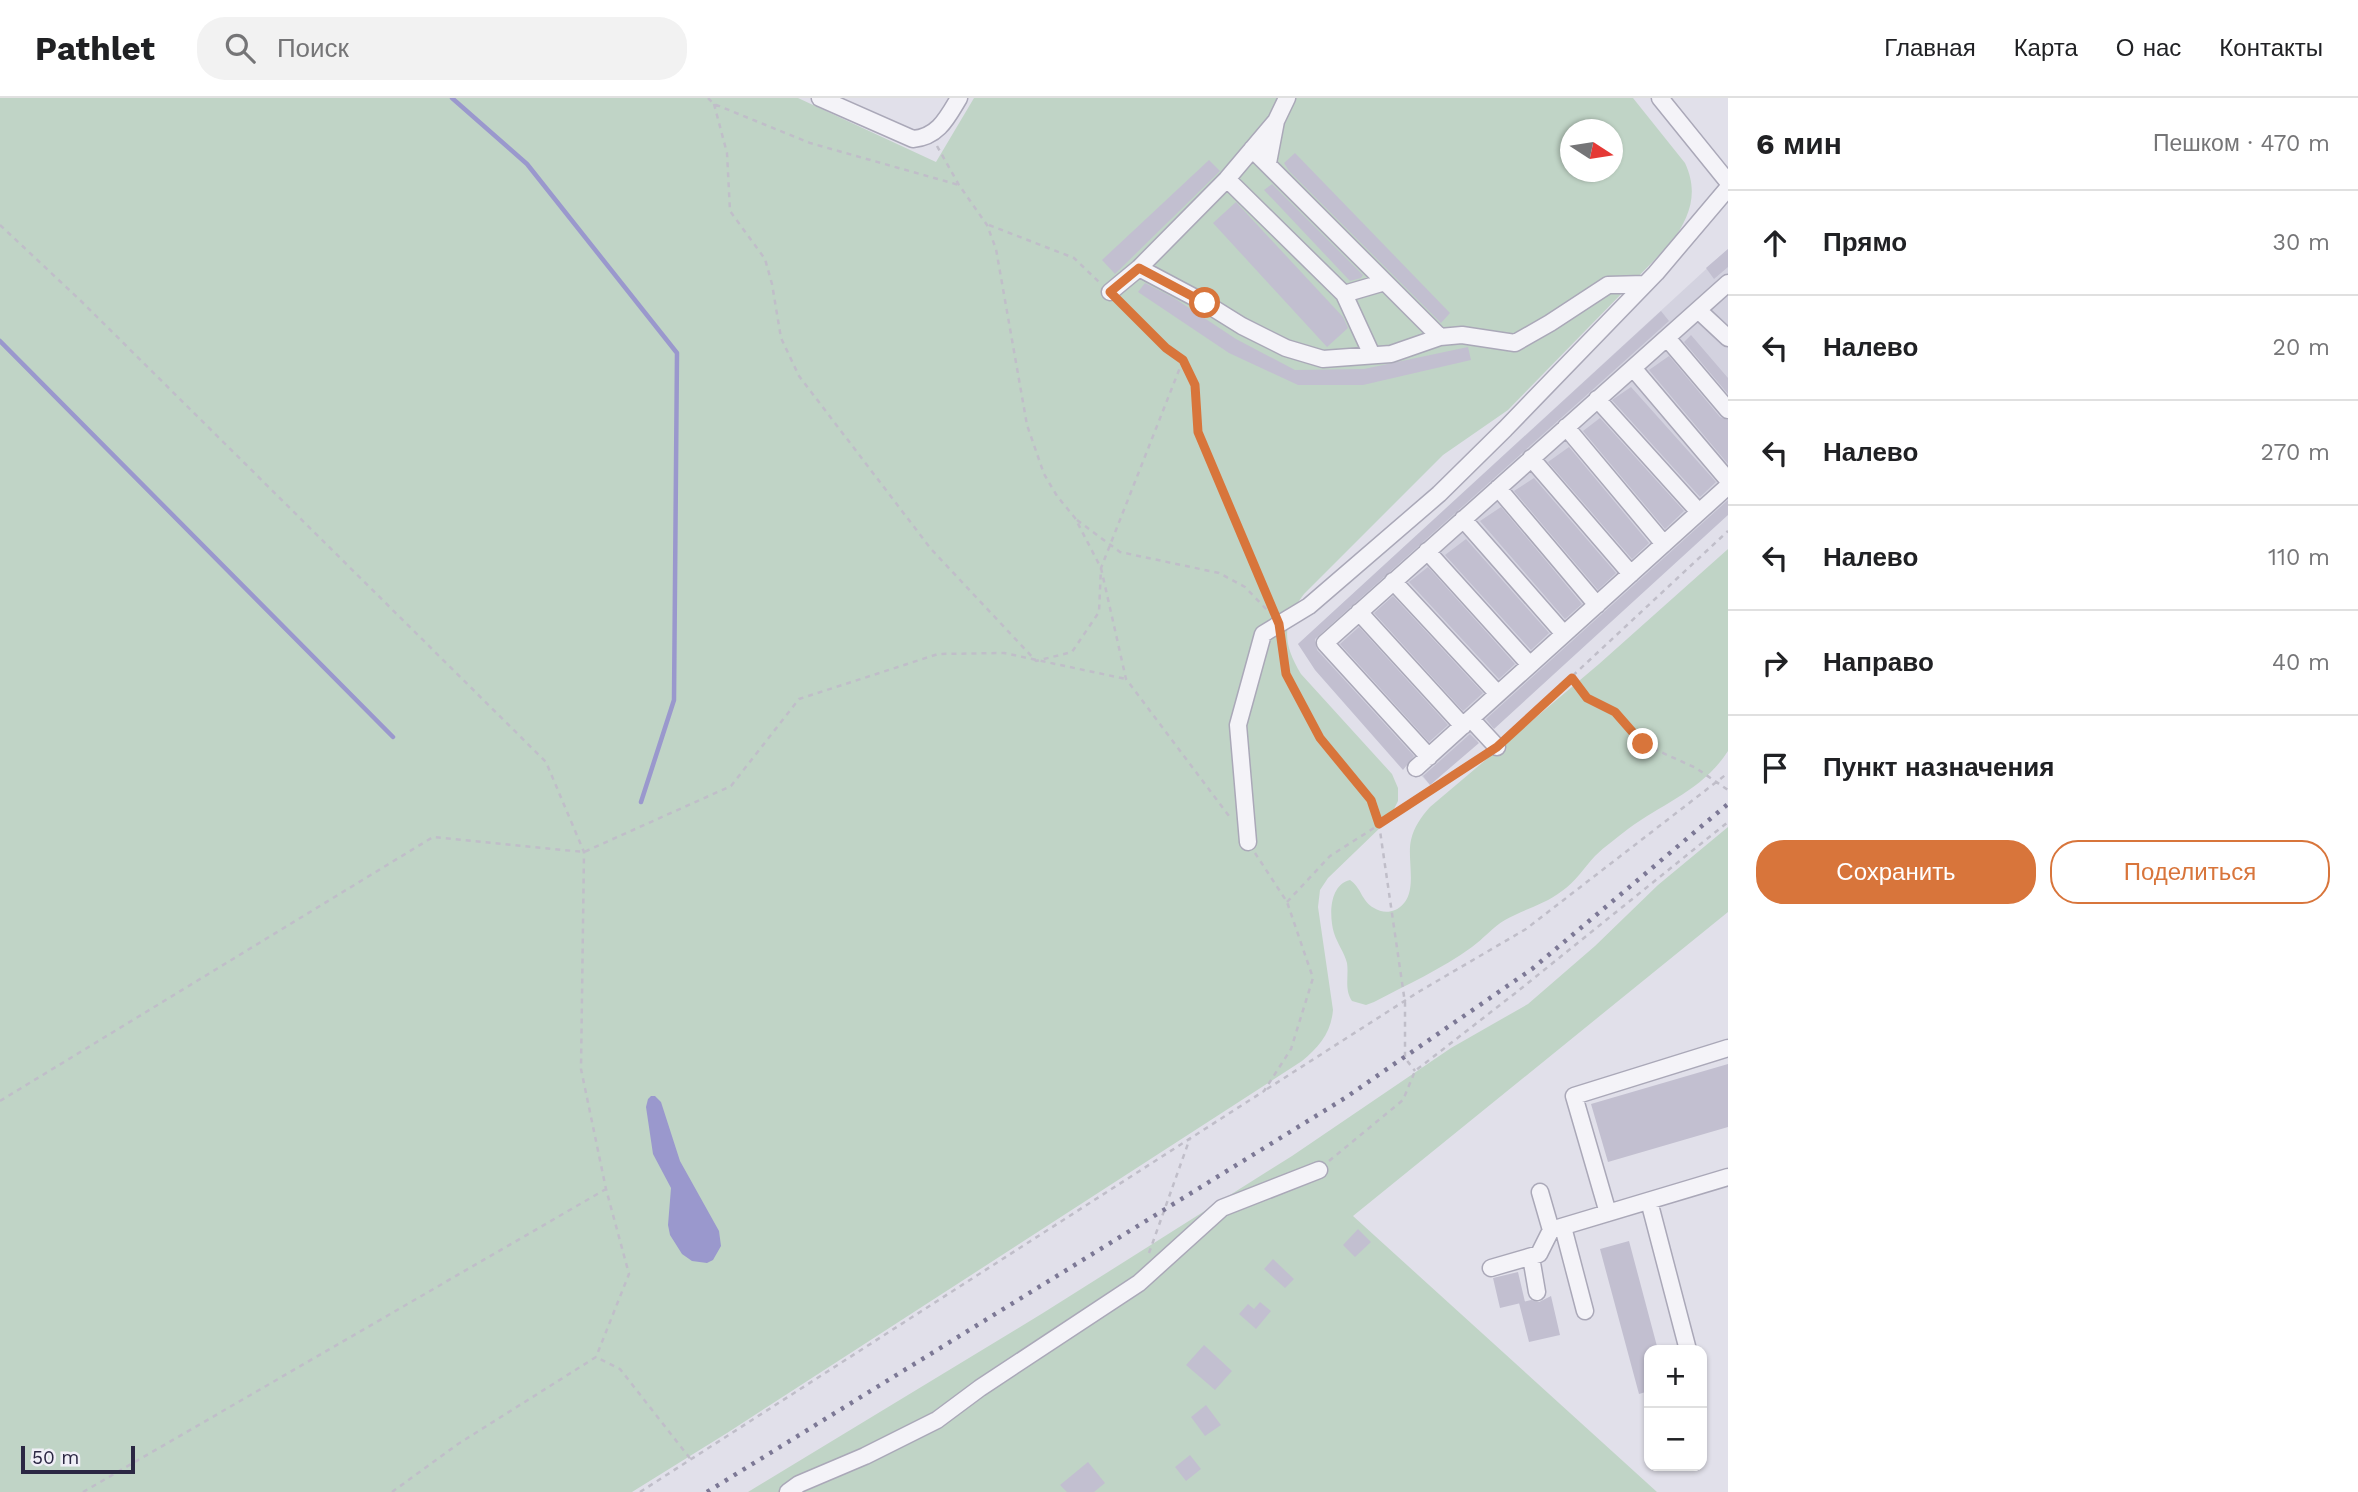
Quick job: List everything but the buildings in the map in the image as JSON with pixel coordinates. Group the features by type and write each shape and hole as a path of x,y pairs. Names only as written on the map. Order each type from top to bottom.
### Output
{"street":[{"path":"820,98 913,139 931,135 959,98"},
{"path":"1268,163 1276,121 1287,98"},
{"path":"1660,98 1728,182"},
{"path":"1110,292 1139,268 1227,179 1276,121"},
{"path":"1252,149 1440,337"},
{"path":"1227,179 1344,294 1372,355"},
{"path":"1248,842 1238,725 1263,634 1310,606 1439,494 1645,284 1728,188"},
{"path":"1139,268 1286,348 1323,359 1391,354 1440,337 1462,335 1515,343 1550,324 1608,285 1645,284"},
{"path":"1344,294 1385,282"},
{"path":"1429,757 1325,643 1728,283"},
{"path":"1698,310 1728,338"},
{"path":"1667,338 1728,410"},
{"path":"1633,368 1728,480"},
{"path":"1598,400 1699,512"},
{"path":"1566,427 1664,544"},
{"path":"1531,458 1631,574"},
{"path":"1416,768 1728,486"},
{"path":"1498,488 1597,605"},
{"path":"1463,519 1564,634"},
{"path":"1427,551 1530,665"},
{"path":"1394,581 1498,694"},
{"path":"1359,612 1467,722 1497,747"},
{"path":"1608,1213 1574,1096 1728,1048"},
{"path":"788,1492 799,1484 865,1456 937,1420 980,1388 1139,1283 1222,1209 1319,1170"},
{"path":"1491,1269 1539,1254 1557,1229 1728,1177"},
{"path":"1541,1192 1557,1229 1585,1311"},
{"path":"1649,1200 1687,1345"},
{"path":"1531,1257 1537,1292"}],"path":[{"path":"708,98 714,104 810,143 959,185"},
{"path":"714,104 727,153 730,211 765,259 772,284 780,338 799,376 931,549 1036,661"},
{"path":"931,135 959,185 987,225 1002,275 1027,425 1034,450 1057,496 1075,518 1101,568 1126,679 1232,820"},
{"path":"0,225 80,300 546,762 584,852 581,1069 606,1189 629,1274 596,1357 469,1436 391,1492"},
{"path":"987,225 1074,258 1166,348 1183,360 1195,385 1198,432 1279,624 1286,674 1320,738 1371,800 1379,824 1405,1003 1405,1058 1415,1071"},
{"path":"1036,661 1072,652 1099,612 1101,568 1183,360"},
{"path":"1075,518 1120,552 1219,573 1245,587 1279,624"},
{"path":"1287,902 1330,856 1497,747 1728,531"},
{"path":"0,1101 433,837 584,852 731,786 799,699 938,653 1004,653 1126,679"},
{"path":"1572,678 1587,698 1615,712 1643,744 1696,768 1728,790"},
{"path":"640,1492 1420,991 1526,929 1728,773"},
{"path":"1319,1170 1403,1100 1415,1071 1728,822"},
{"path":"1248,842 1287,902 1313,978 1291,1049 1264,1091"},
{"path":"1147,1259 1190,1138"},
{"path":"83,1492 606,1189"},
{"path":"596,1357 620,1369 692,1461"}],"shaded area":[{"path":"1728,249 1728,514 1430,785 1298,644"}],"green space":[{"path":"0,98 798,98 936,162 974,98 1633,98 1685,163 1689,174 1692,195 1678,233 1508,410 1443,455 1304,594 1288,624 1290,652 1301,674 1392,774 1398,788 1398,801 1384,824 1328,878 1320,890 1318,907 1333,1010 1330,1026 1323,1039 1302,1061 632,1492 0,1492"},
{"path":"1728,549 1728,751 1718,764 1695,786 1607,845 1555,896 1505,920 1460,955 1411,983 1366,1005 1352,1001 1347,987 1347,963 1332,926 1332,902 1338,888 1350,880 1370,905 1381,911 1392,911 1403,904 1410,888 1412,835 1430,807 1599,664"},
{"path":"1728,827 1728,912 1353,1216 1657,1492 748,1492 1043,1313 1292,1156 1451,1048 1528,1004 1595,946 1658,885"}],"water":[{"path":"651,1096 661,1102 680,1161 719,1231 721,1246 713,1260 707,1263 692,1261 682,1254 670,1235 668,1225 671,1188 653,1154 646,1107"}],"waterway":[{"path":"452,98 527,164 677,353 674,700 641,802"},
{"path":"0,341 393,737"}],"railway":[{"path":"707,1492 1345,1098 1532,969 1728,804"}],"route":[{"path":"1205,303 1139,268 1110,292 1166,348 1183,360 1195,385 1198,432 1279,624 1286,674 1320,738 1371,800 1379,824 1497,747 1572,678 1587,698 1615,712 1643,744"}]}
